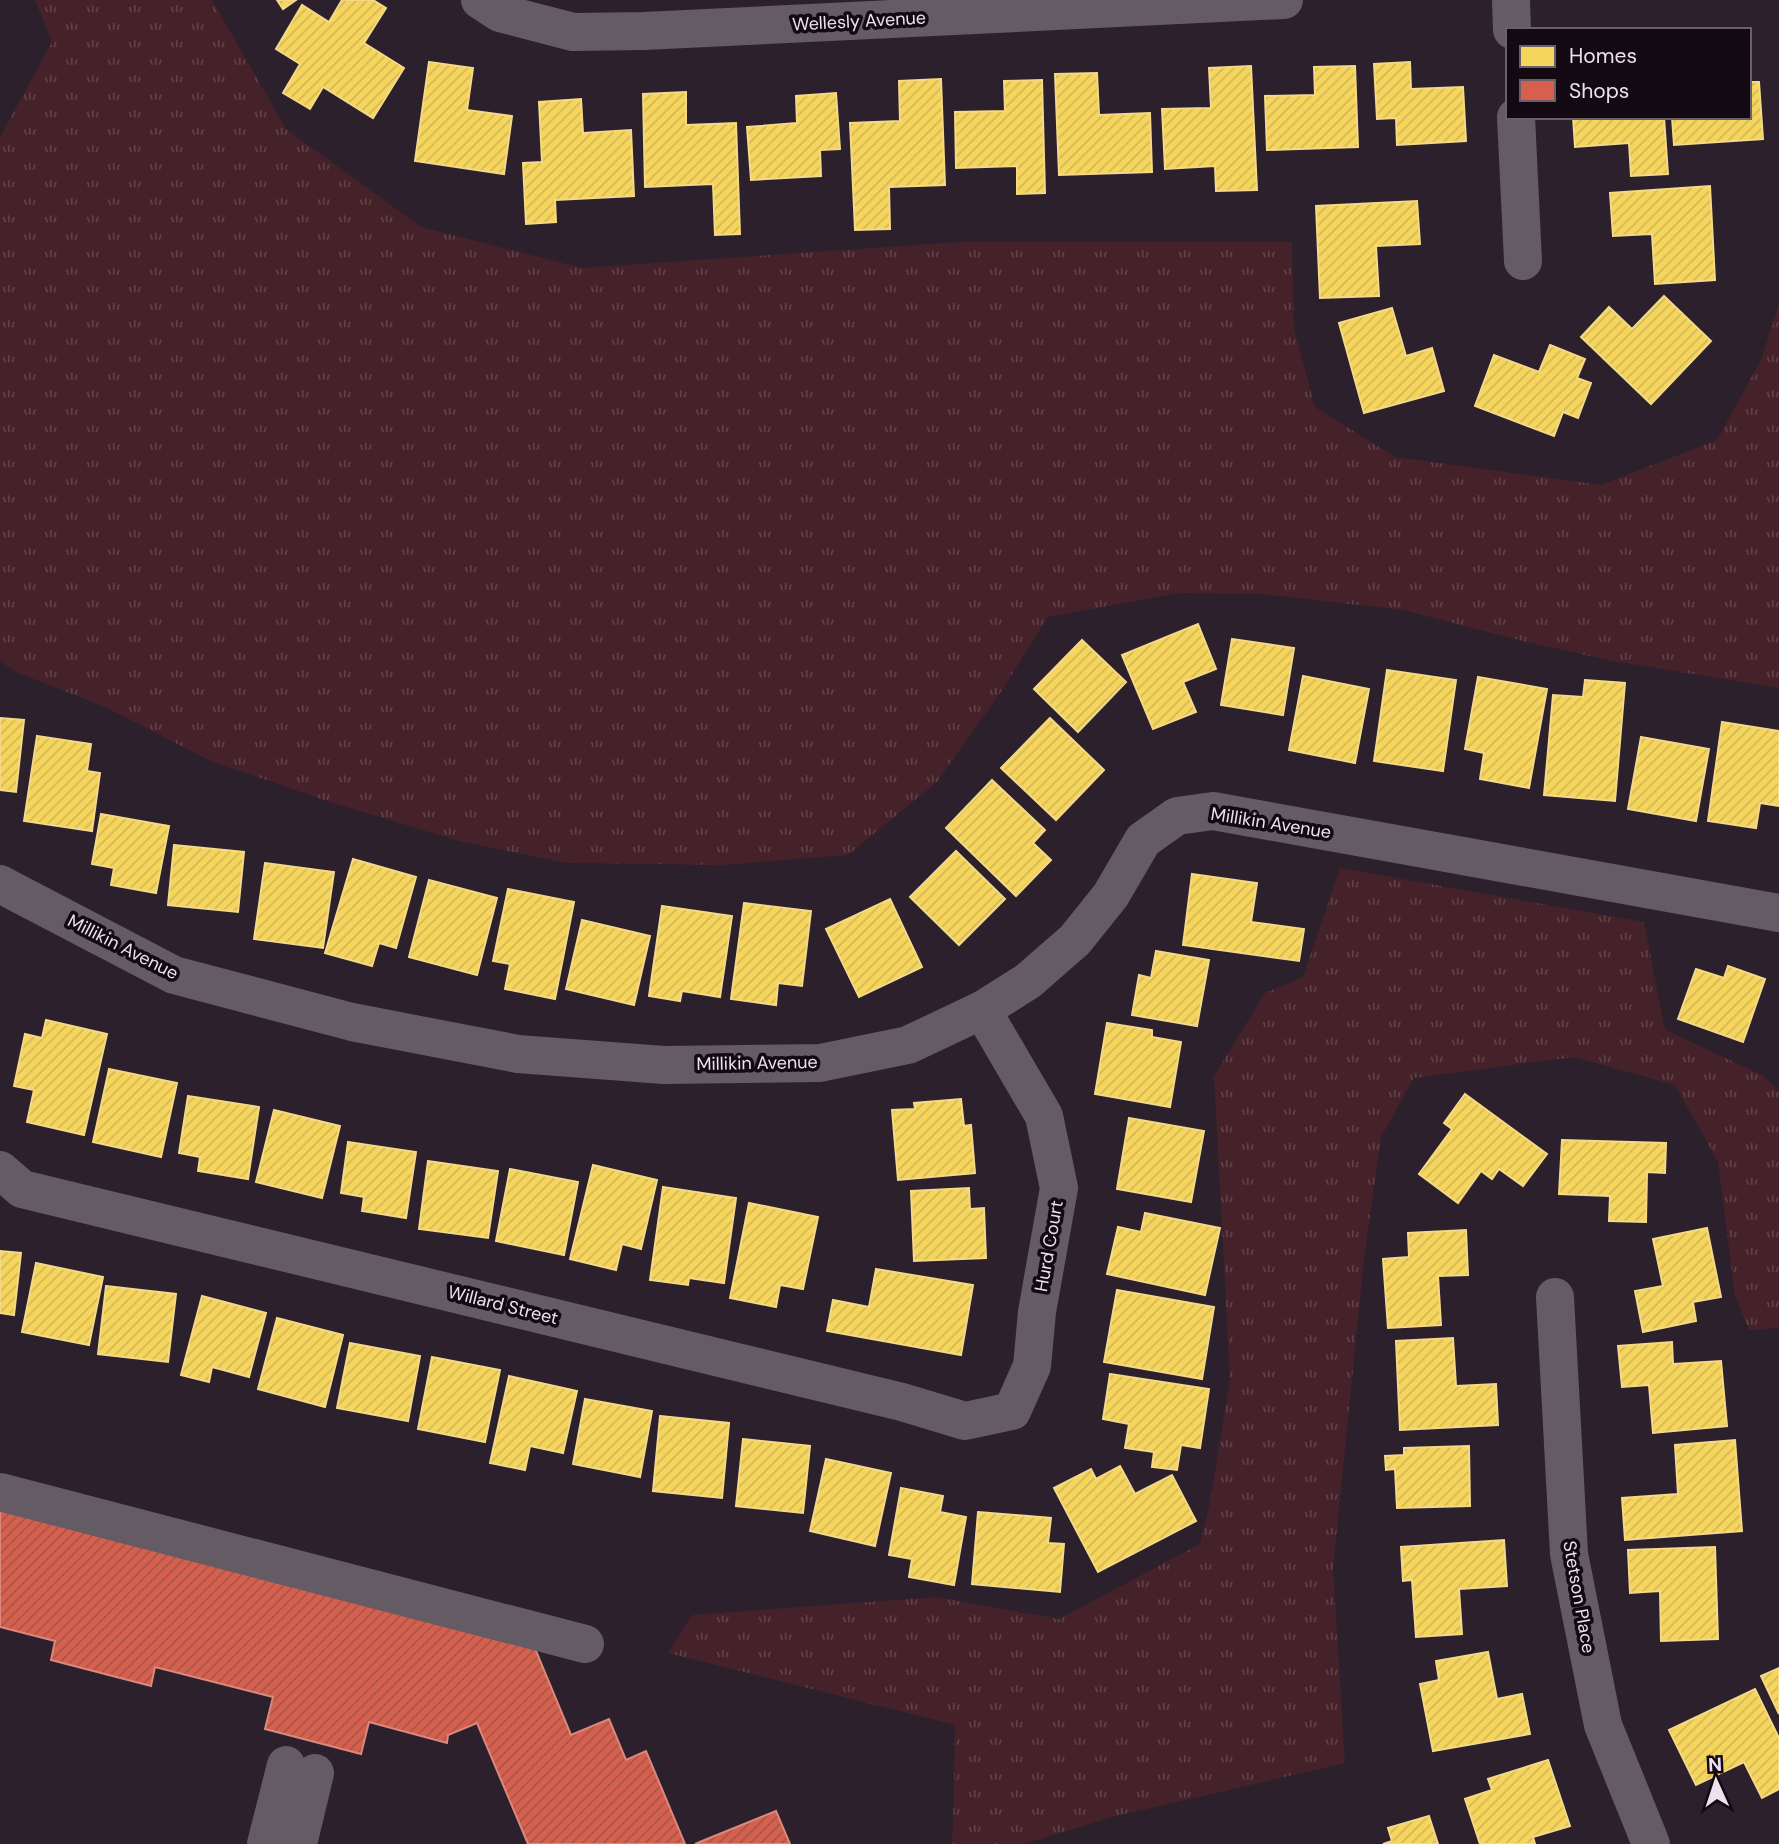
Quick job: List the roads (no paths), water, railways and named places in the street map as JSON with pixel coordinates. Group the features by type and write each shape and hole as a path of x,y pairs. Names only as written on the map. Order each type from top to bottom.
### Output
{"street":[{"name":"Wellesly Avenue","path":"481,0 500,13 573,32 644,31 1284,0"},
{"path":"1511,0 1512,28"},
{"path":"1516,119 1523,261"},
{"name":"Millikin Avenue","path":"0,884 174,975 352,1022 518,1054 664,1065 820,1063 908,1045 982,1010 1028,981 1075,940 1111,895 1143,840 1177,816 1213,811 1779,913"},
{"name":"Hurd Court","path":"982,1010 1044,1116 1059,1188 1037,1312 1032,1366 1012,1411"},
{"name":"Willard Street","path":"0,1170 22,1189 902,1402 965,1421 1012,1411"},
{"name":"Stetson Place","path":"1555,1297 1569,1555 1604,1725 1651,1844"},
{"path":"0,1492 585,1644"},
{"path":"266,1844 301,1769 298,1844"}]}
